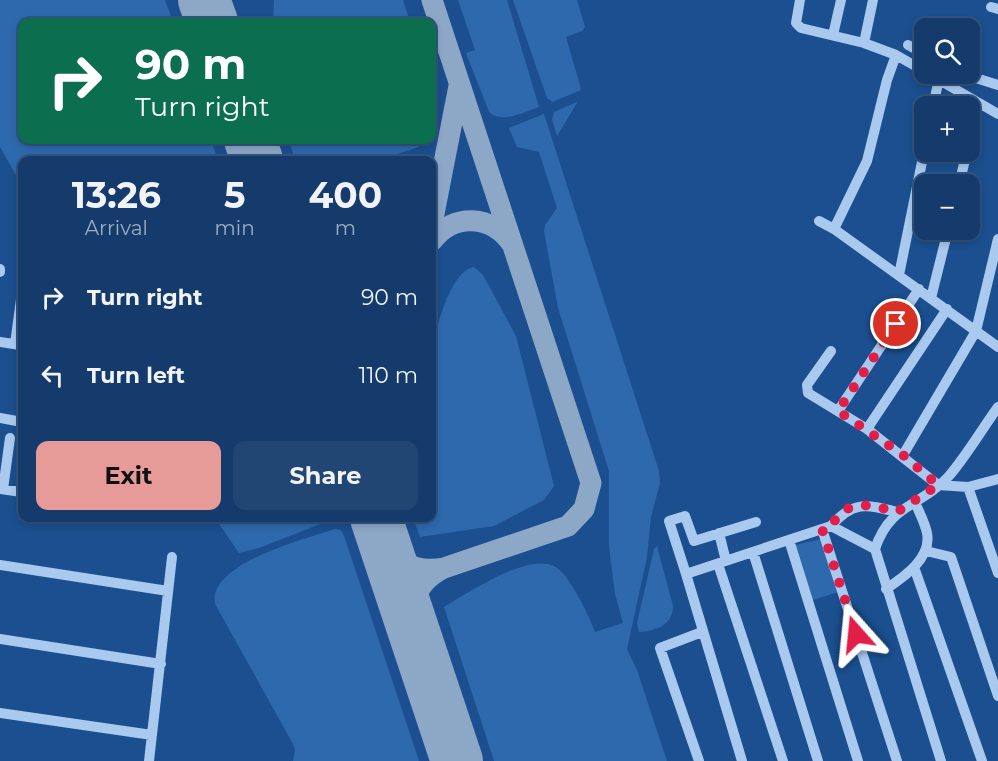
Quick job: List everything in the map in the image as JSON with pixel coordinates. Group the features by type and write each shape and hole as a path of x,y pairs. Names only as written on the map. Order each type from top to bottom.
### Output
{"street":[{"path":"800,0 796,24 801,28 864,43 896,55 914,65"},
{"path":"833,35 841,0"},
{"path":"864,43 873,0"},
{"path":"908,45 914,48"},
{"path":"834,229 867,161 886,80 896,55"},
{"path":"980,80 998,86"},
{"path":"947,84 967,96"},
{"path":"980,104 998,114"},
{"path":"899,275 922,162"},
{"path":"819,221 834,229 998,347"},
{"path":"903,455 976,331 998,238"},
{"path":"931,298 946,240"},
{"path":"838,411 919,289"},
{"path":"867,429 947,309"},
{"path":"0,342 18,344"},
{"path":"831,351 806,389 808,393 867,429 903,455 938,485 968,487 998,479"},
{"path":"941,761 875,549 881,532 897,512 915,502 949,476 998,407"},
{"path":"0,418 18,421"},
{"path":"10,438 1,489 18,491"},
{"path":"968,487 998,573"},
{"path":"886,589 915,567 926,550 928,534 915,502"},
{"path":"686,574 826,528 846,510 859,506 871,506 897,512"},
{"path":"742,761 669,521 685,516 694,541 756,522"},
{"path":"826,528 875,549"},
{"path":"826,528 897,761"},
{"path":"718,533 722,562 783,761"},
{"path":"789,540 858,761"},
{"path":"926,550 951,557 998,696"},
{"path":"753,552 818,761"},
{"path":"148,761 172,557"},
{"path":"0,565 168,591"},
{"path":"915,567 982,761"},
{"path":"699,761 660,648 702,632"},
{"path":"0,639 161,664"},
{"path":"0,713 152,735"}],"shaded area":[{"path":"0,0 165,0 172,18 18,18 18,144 212,144 217,156 18,156 18,179 0,147"},
{"path":"274,0 403,0 409,18 273,18"},
{"path":"458,0 507,0 539,107 506,117 489,112 466,53 475,50"},
{"path":"513,0 577,0 585,27 582,31 566,37 581,89 579,91 552,102 547,98"},
{"path":"577,102 557,136 552,120 554,112"},
{"path":"544,114 659,471 660,483 651,517 647,557 627,649 637,670 667,761 494,761 444,607 498,576 542,563 554,566 566,577 595,632 623,623 615,594 609,547 609,471 558,308 544,231 545,225 557,208 539,152 517,147 509,128"},
{"path":"290,144 419,144 419,147 391,156 294,156"},
{"path":"474,267 483,275 516,336 554,486 544,500 494,526 420,537 414,522 436,522 436,333 451,289 465,271"},
{"path":"218,522 326,522 259,548 239,553"},
{"path":"335,529 341,530 344,536 419,761 293,761 295,750 293,744 215,604 217,589 226,576 242,565 282,546"},
{"path":"822,539 838,592 810,601 795,545"},
{"path":"657,546 673,606 672,613 662,626 639,632 637,623 654,549"}],"taxiway":[{"path":"419,647 414,612 415,601 423,583 444,568 568,526 584,509 591,483 432,0"},
{"path":"436,204 459,86"},
{"path":"436,237 451,225 473,221 494,227 512,244"},
{"path":"380,529 392,549 404,562 421,569 444,568"}],"runway":[{"path":"204,0 211,18"},
{"path":"251,144 256,156"},
{"path":"377,522 457,761"}],"route":[{"path":"856,634 822,529 831,526 846,510 859,506 871,506 897,512 938,485 903,455 838,411 896,324"}]}
